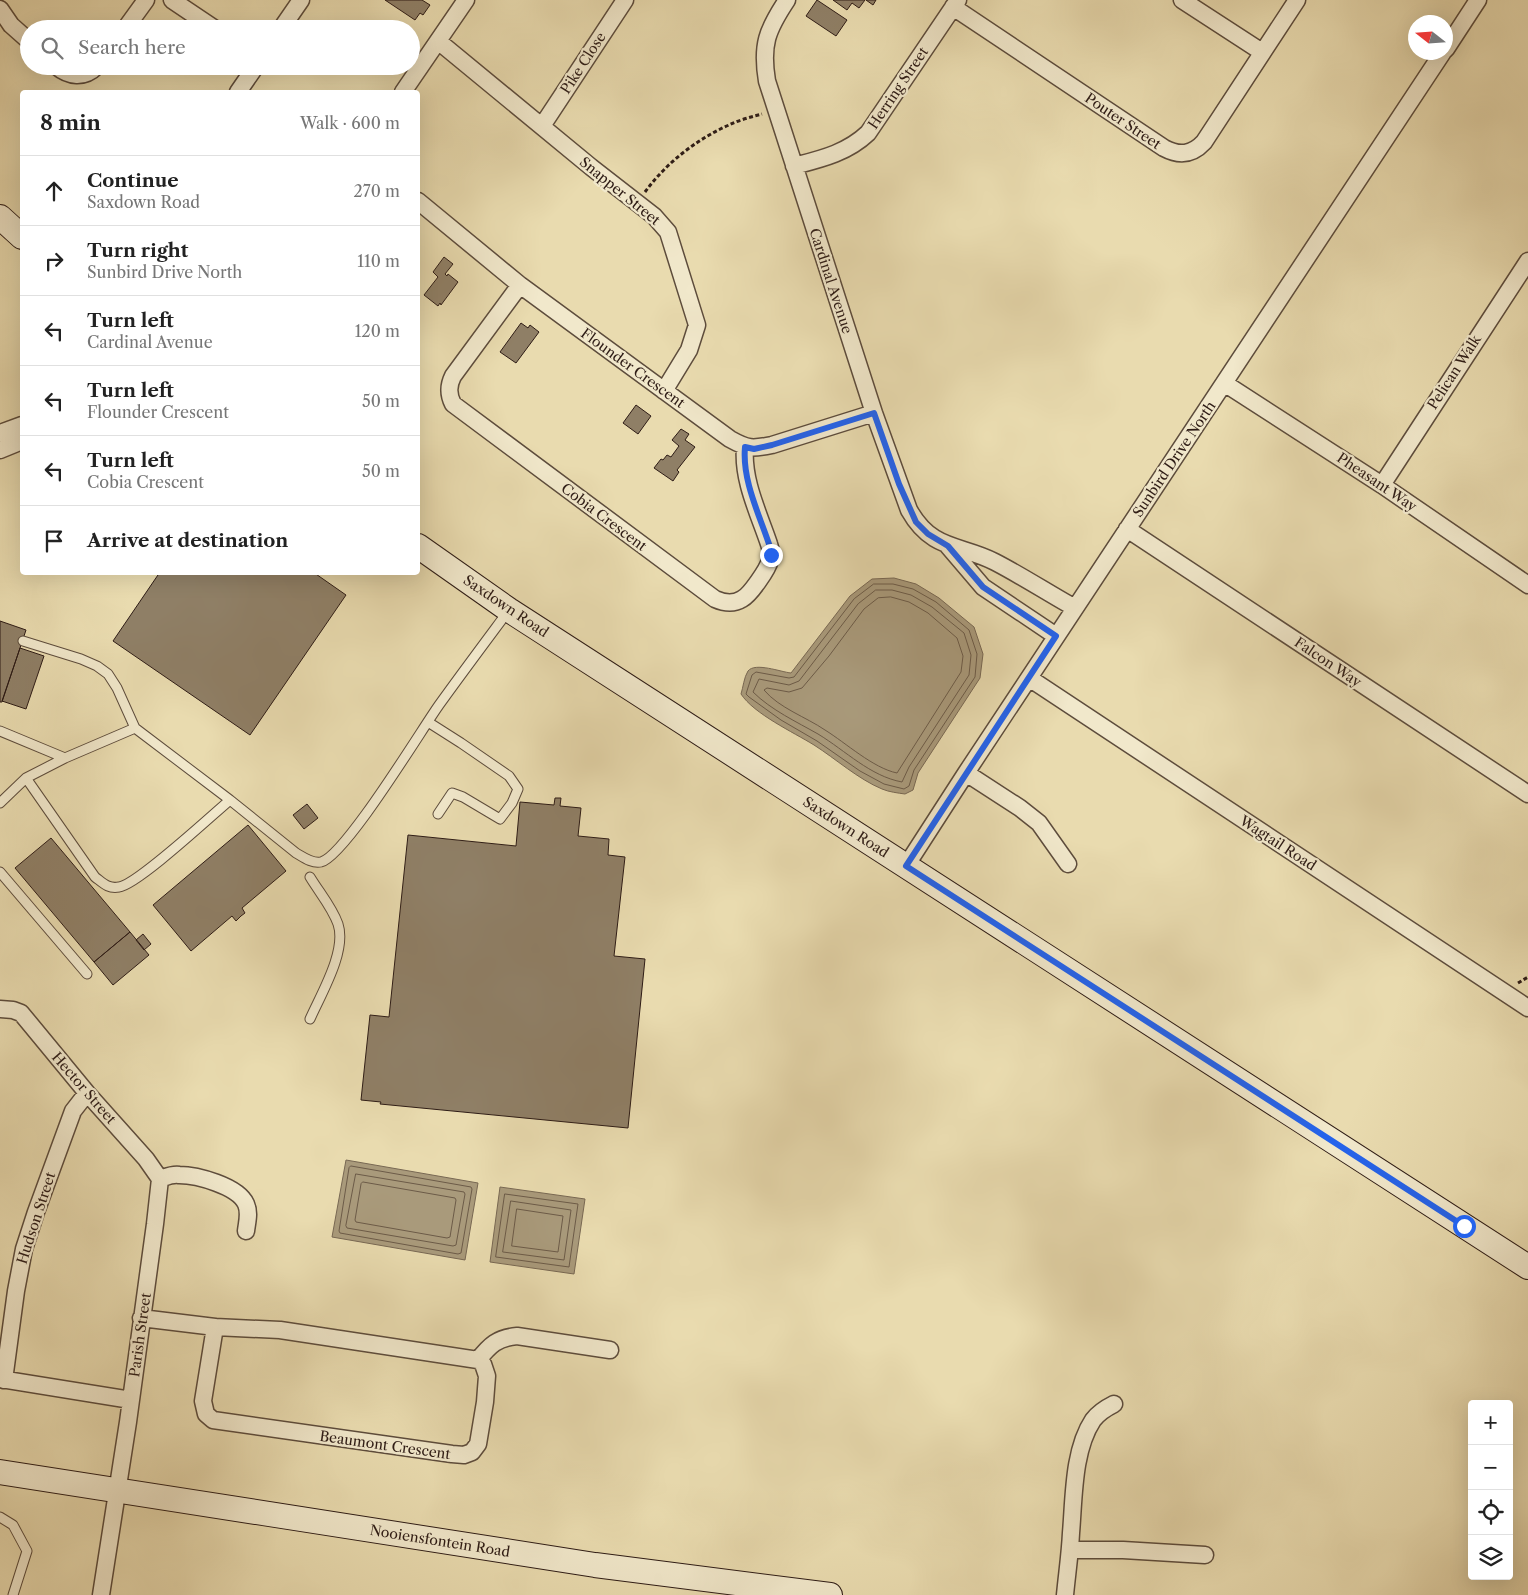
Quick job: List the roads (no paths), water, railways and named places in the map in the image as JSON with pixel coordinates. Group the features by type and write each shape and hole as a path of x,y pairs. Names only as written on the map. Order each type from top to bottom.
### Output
{"street":[{"path":"132,20 146,0"},
{"path":"172,0 202,20"},
{"path":"287,20 301,0"},
{"path":"420,67 466,0"},
{"name":"Pike Close","path":"542,126 625,0"},
{"name":"Cardinal Avenue","path":"787,0 768,33 764,49 767,81 874,413 909,510 916,522 928,534 948,546 994,561 1075,608"},
{"path":"1182,0 1262,52"},
{"name":"Pouter Street","path":"956,3 1139,132 1173,153 1197,150 1204,142 1297,0"},
{"path":"1453,38 1478,0"},
{"name":"Herring Street","path":"794,166 831,156 858,142 868,133 956,3"},
{"path":"0,9 11,25 20,34"},
{"name":"Snapper Street","path":"438,41 591,167 654,216 668,232 697,324 689,350 664,391"},
{"name":"Sunbird Drive North","path":"906,866 1438,60"},
{"path":"239,90 250,75"},
{"path":"404,90 415,75"},
{"name":"Flounder Crescent","path":"420,205 520,285 730,439 745,447"},
{"path":"0,217 20,235"},
{"name":"Pelican Walk","path":"1382,484 1528,261"},
{"name":"Cobia Crescent","path":"520,285 453,376 449,394 453,404 715,599 726,602 737,601 748,595 768,564 771,555 748,479 744,457 745,447"},
{"name":"Pheasant Way","path":"1224,383 1526,578"},
{"path":"745,447 754,449 772,445 874,413"},
{"path":"0,433 20,426"},
{"path":"0,450 20,442"},
{"name":"Falcon Way","path":"1127,529 1528,794"},
{"name":"Cardinal Avenue","path":"948,546 983,587 1056,636"},
{"name":"Saxdown Road","path":"420,547 509,610 1528,1267"},
{"name":"Wagtail Road","path":"1029,678 1528,1008"},
{"path":"966,773 1020,808 1039,823 1068,864"},
{"name":"Hector Street","path":"0,1009 13,1010 20,1013 87,1093 146,1159 160,1179"},
{"name":"Hudson Street","path":"2,1380 24,1249 74,1111 87,1093"},
{"path":"160,1179 180,1174 196,1177 232,1189 243,1198 246,1205 248,1212 246,1231"},
{"name":"Parish Street","path":"101,1595 131,1400 160,1179"},
{"path":"142,1318 215,1327 280,1330 478,1360 494,1343 504,1337 517,1336 610,1350"},
{"name":"Beaumont Crescent","path":"215,1327 203,1401 206,1414 213,1420 452,1454 464,1455 472,1452 478,1444 487,1376 484,1364 478,1360"},
{"path":"2,1380 131,1400"},
{"path":"1065,1595 1076,1479 1085,1436 1093,1420 1102,1410 1114,1404"},
{"name":"Nooiensfontein Road","path":"0,1463 50,1480"},
{"name":"Nooiensfontein Road","path":"0,1472 585,1564 830,1595"},
{"path":"1070,1550 1123,1550 1205,1555"}],"lane":[{"path":"23,641 81,659 97,666 108,674 118,688 135,728 296,853 307,860 321,862 340,847 360,823 428,722 509,610"},
{"path":"428,722 509,776 518,789 512,803 500,819 463,797 452,794 438,814"},
{"path":"0,803 26,778 65,758 135,728"},
{"path":"0,731 65,758"},
{"path":"26,778 95,877 107,886 117,888 126,886 144,873 230,800"},
{"path":"0,872 87,974"},
{"path":"310,877 332,912 340,935 339,950 333,967 310,1019"},
{"path":"0,1517 14,1525 27,1551 13,1595"}],"water":[{"path":"894,578 916,584 939,598 974,627 983,654 980,678 918,773 913,790 905,794 885,790 864,780 814,745 755,709 741,694 748,671 751,668 762,667 791,673 850,596 872,579"},
{"path":"346,1160 478,1183 465,1260 332,1237"},
{"path":"500,1187 585,1199 574,1274 490,1262"}]}
